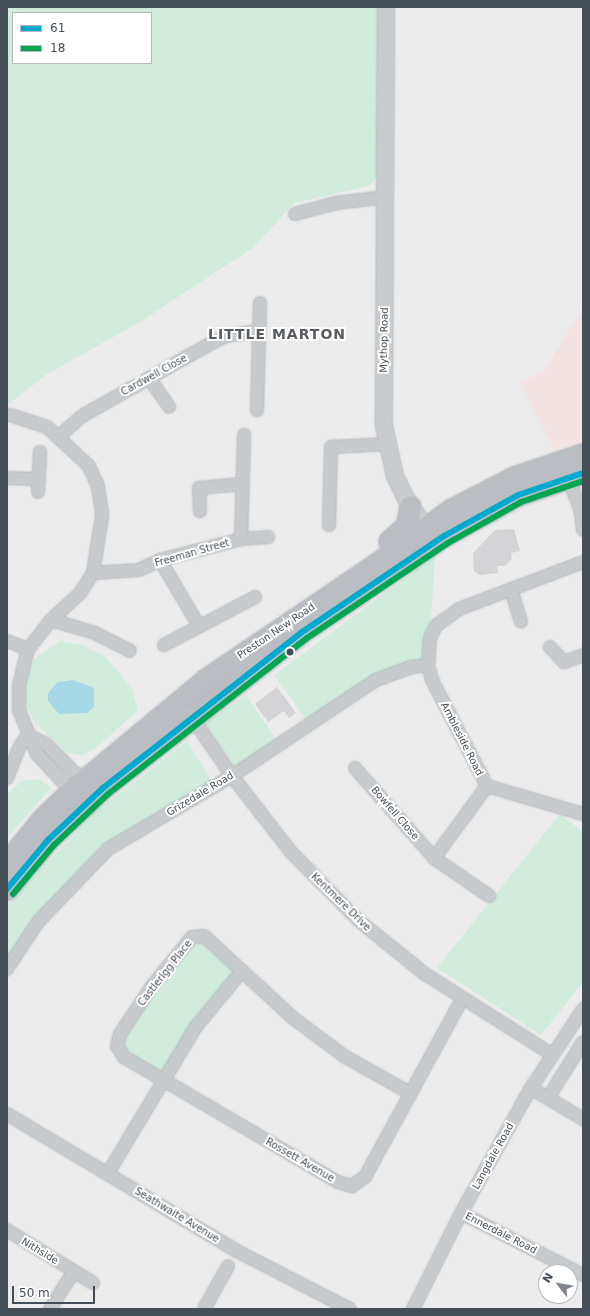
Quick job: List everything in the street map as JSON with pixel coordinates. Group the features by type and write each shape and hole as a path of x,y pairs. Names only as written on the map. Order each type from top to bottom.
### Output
{"highway":[{"name":"Preston New Road","path":"7,889 28,861 103,788 192,716 430,534 514,477 583,454"},
{"name":"Preston New Road","path":"7,862 42,819 179,699 327,596 392,553 430,534 518,496 576,475"},
{"path":"327,596 336,579 402,531 409,519 410,506"},
{"path":"77,813 78,788 103,788"}],"street":[{"name":"Mythop Road","path":"386,7 387,197 383,408 387,444 395,476 410,506 430,534"},
{"path":"295,214 336,203 387,197"},
{"path":"257,410 258,331 260,303"},
{"name":"Cardwell Close","path":"58,437 82,416 226,336 258,331"},
{"path":"149,378 169,407"},
{"path":"10,415 47,427 89,466 98,486 102,516 93,573 80,593 51,620 28,649 18,698 19,710 28,735 46,744 78,788"},
{"path":"241,539 244,436"},
{"path":"329,525 331,447 387,444"},
{"path":"38,492 40,452"},
{"path":"576,475 583,530"},
{"path":"7,478 39,479"},
{"path":"200,510 199,488 242,484"},
{"name":"Freeman Street","path":"93,573 139,570 160,560 241,539 268,537"},
{"path":"160,560 199,626"},
{"path":"428,665 430,638 436,626 459,609 583,562"},
{"path":"511,589 521,622"},
{"path":"164,645 255,597"},
{"path":"51,620 95,633 130,651"},
{"path":"7,641 28,649"},
{"path":"550,647 564,662 583,655"},
{"name":"Grizedale Road","path":"7,969 38,922 108,849 232,776 376,680 412,667 428,665"},
{"name":"Ambleside Road","path":"428,665 432,680 487,786 583,814"},
{"name":"Kentmere Drive","path":"179,699 232,776 291,852 358,920 462,999 551,1054"},
{"path":"7,778 20,746 28,735"},
{"name":"Bowfell Close","path":"355,768 434,858 489,896"},
{"path":"434,858 487,786"},
{"name":"Castlerigg Place","path":"164,1080 124,1057 117,1046 120,1034 152,986 192,937 204,936 293,1018 344,1056 408,1092"},
{"path":"108,1173 195,1028 242,971"},
{"name":"Rossett Avenue","path":"164,1080 338,1182 352,1186 365,1177 408,1092 462,999"},
{"name":"Langdale Road","path":"413,1309 461,1213 531,1088 551,1054 583,1009"},
{"path":"548,1098 583,1042"},
{"path":"531,1088 583,1119"},
{"name":"Seathwaite Avenue","path":"7,1114 237,1251 350,1309"},
{"name":"Ennerdale Road","path":"461,1213 583,1275"},
{"name":"Nithside","path":"7,1230 93,1283"},
{"path":"204,1309 228,1266"},
{"path":"50,1309 74,1271"}],"shaded area":[{"path":"583,309 583,446 557,454 519,383 543,372"}],"green space":[{"path":"7,7 386,7 377,177 369,186 294,203 254,247 140,322 49,373 7,405"},
{"path":"435,556 428,665 376,680 309,724 274,675"},
{"path":"60,641 82,645 105,656 132,689 138,710 95,749 82,755 67,753 35,723 25,702 25,684 33,660"},
{"path":"246,695 279,744 238,772 205,723"},
{"path":"187,741 215,786 85,870 7,969 7,906 93,814"},
{"path":"40,779 51,788 7,838 7,794 22,781"},
{"path":"560,814 583,832 583,982 541,1035 437,968"},
{"path":"204,936 242,971 164,1080 124,1057 120,1034 192,937"}],"water":[{"path":"73,680 94,688 94,707 87,713 59,714 48,701 48,693 58,682"}],"building":[{"path":"514,529 520,551 511,553 512,559 505,566 497,566 498,573 479,575 474,571 473,553 495,530"},
{"path":"277,687 296,713 289,718 284,711 268,722 255,704"}],"transit line":[{"name":"61","path":"7,889 48,840 103,788 302,632 444,536 518,495 583,473"},
{"name":"18","path":"13,894 54,845 108,794 307,638 448,543 521,502 583,481"}],"district":[{"name":"LITTLE MARTON","path":"277,334"}]}
